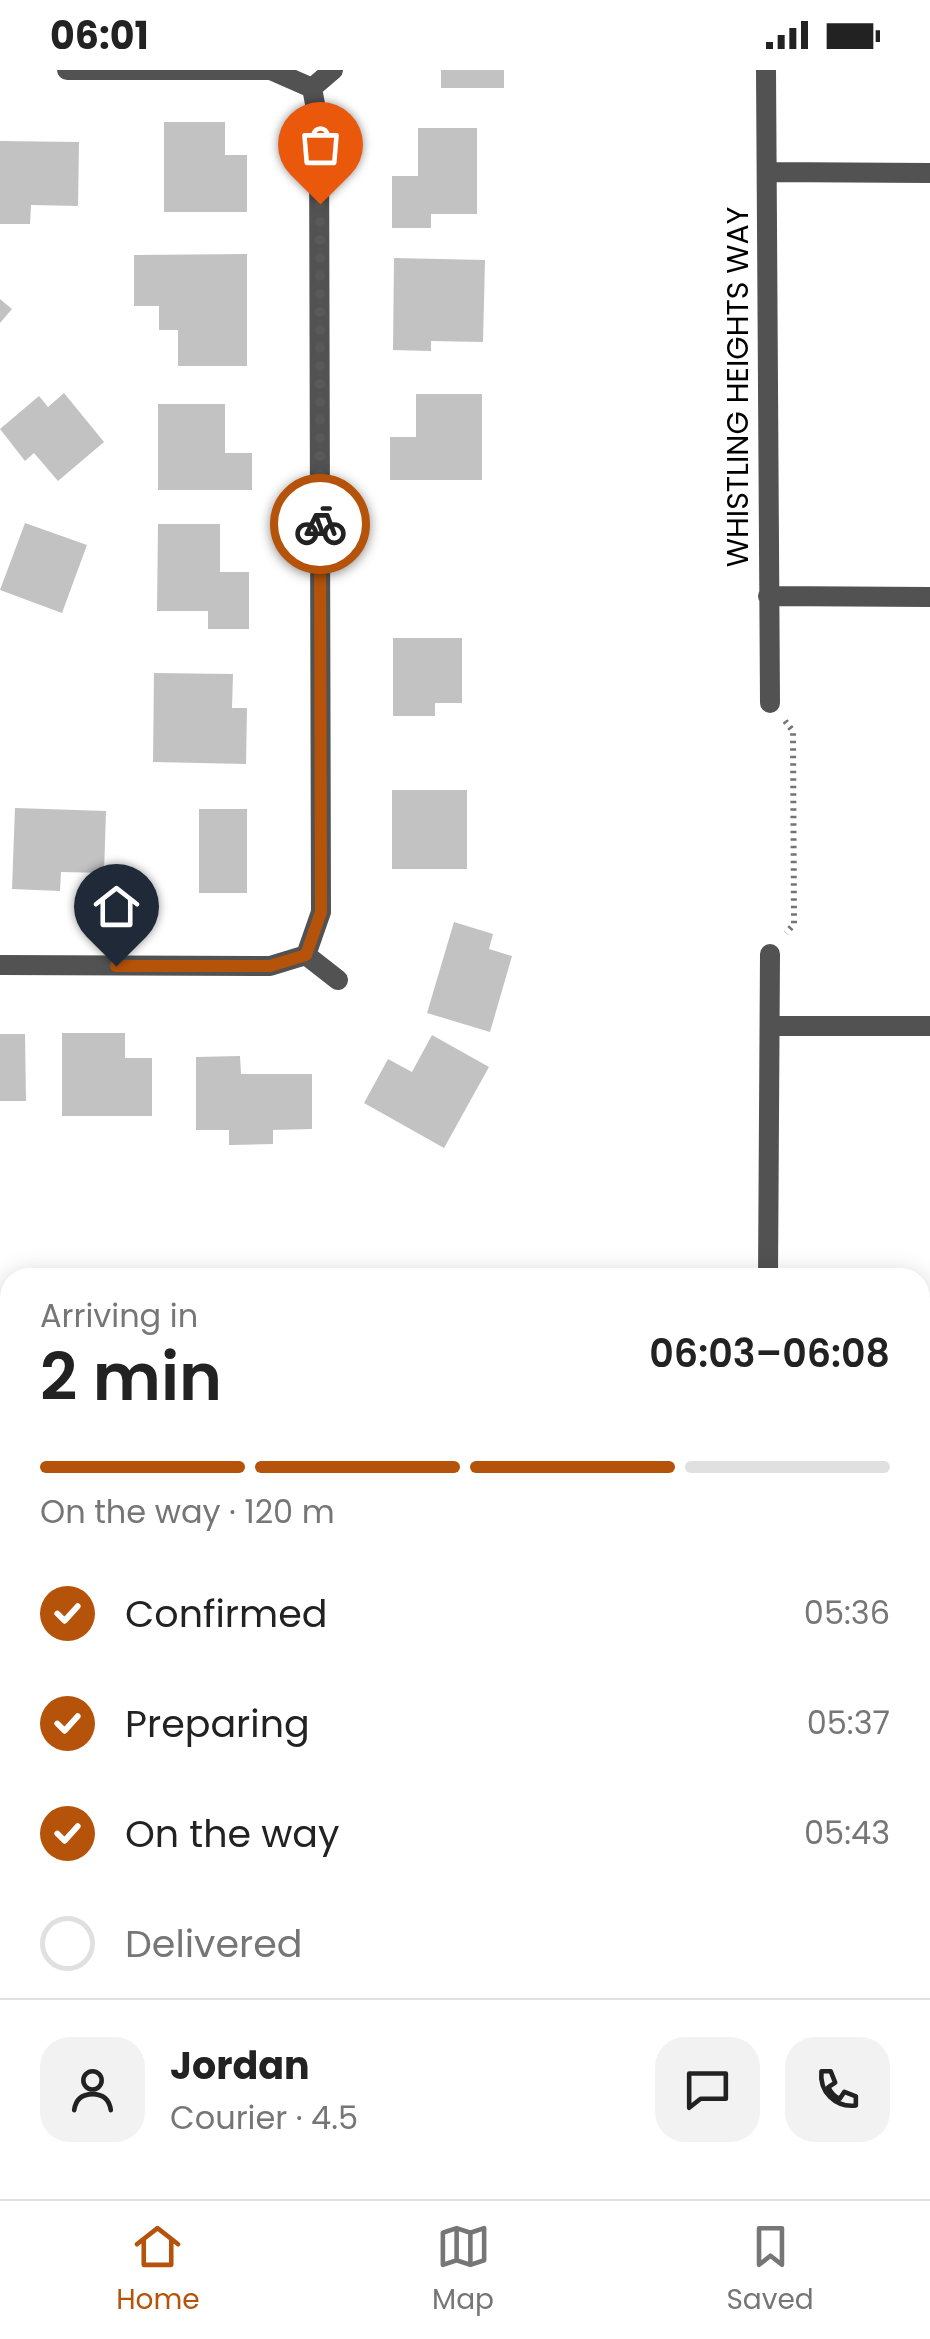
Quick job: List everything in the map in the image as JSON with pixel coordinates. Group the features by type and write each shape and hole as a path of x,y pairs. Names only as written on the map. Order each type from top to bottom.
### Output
{"street":[{"path":"67,70 272,70 312,88"},
{"path":"312,88 333,70"},
{"name":"WHISTLING HEIGHTS WAY","path":"766,70 770,703"},
{"path":"306,955 321,912 320,145 312,88"},
{"path":"768,172 930,173"},
{"path":"768,596 930,597"},
{"path":"768,1268 770,954"},
{"path":"0,965 270,966 306,955"},
{"path":"306,955 338,980"},
{"path":"770,1026 930,1026"}],"path":[{"path":"770,703 793,731 794,924 770,954"}],"building":[{"path":"441,70 504,70 504,88 441,88"},
{"path":"164,122 225,122 225,155 247,155 247,212 164,212"},
{"path":"418,128 477,128 477,214 431,214 431,228 392,228 392,176 418,176"},
{"path":"0,141 79,142 78,206 31,205 30,224 0,224"},
{"path":"247,254 247,366 178,366 178,330 159,330 159,306 134,306 134,255"},
{"path":"394,258 485,260 483,342 431,341 431,351 393,350"},
{"path":"0,299 12,309 0,323"},
{"path":"64,393 104,442 58,481 34,453 25,461 0,429 39,396 48,407"},
{"path":"416,394 482,394 482,480 390,480 390,437 416,437"},
{"path":"158,404 225,404 225,453 252,453 252,490 158,490"},
{"path":"25,523 87,545 62,613 0,590"},
{"path":"158,524 220,524 220,572 249,572 249,629 208,629 208,611 157,611"},
{"path":"393,638 462,638 462,703 435,703 435,716 393,716"},
{"path":"154,673 233,674 232,708 247,708 246,764 153,762"},
{"path":"392,790 467,790 467,869 392,869"},
{"path":"15,808 106,811 104,873 61,872 60,891 12,889"},
{"path":"199,809 247,809 247,893 199,893"},
{"path":"454,922 493,934 489,949 512,956 490,1032 427,1013"},
{"path":"62,1033 125,1033 125,1058 152,1058 152,1116 62,1116"},
{"path":"0,1034 25,1034 26,1101 0,1101"},
{"path":"432,1035 489,1067 444,1148 364,1103 388,1059 412,1072"},
{"path":"240,1056 241,1074 312,1074 312,1129 273,1130 273,1144 229,1145 229,1130 196,1130 196,1057"}],"way so far":[{"path":"320,204 320,524"}],"route":[{"path":"116,966 270,966 306,955 321,912 320,524"}]}
